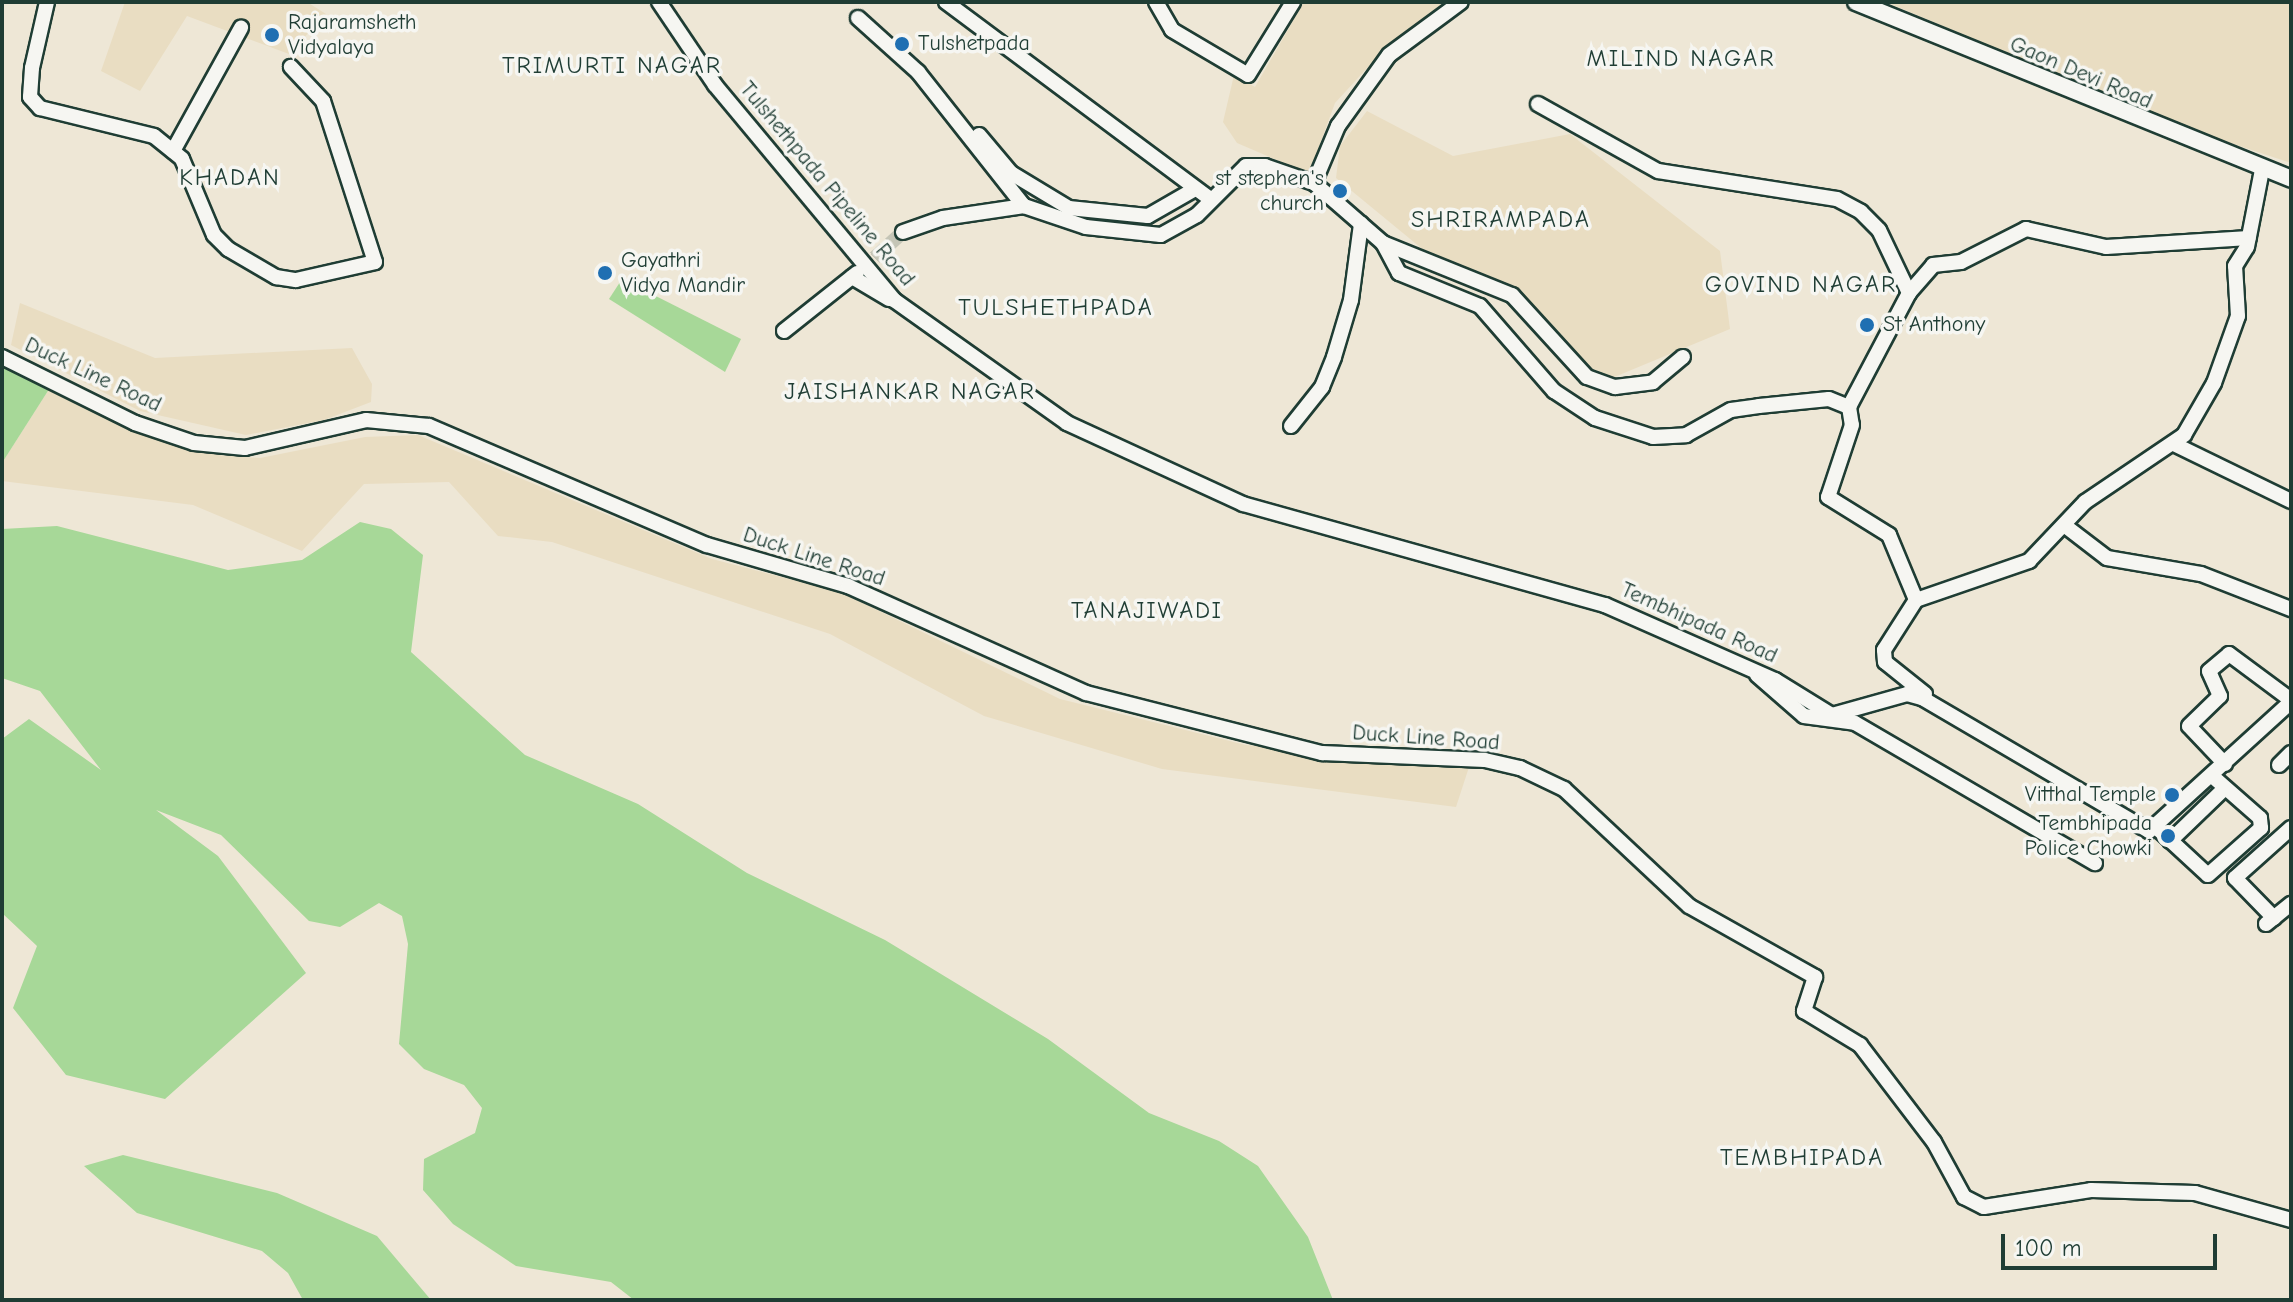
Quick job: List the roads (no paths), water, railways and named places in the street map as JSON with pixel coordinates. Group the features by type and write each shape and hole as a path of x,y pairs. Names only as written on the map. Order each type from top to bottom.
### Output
{"street":[{"path":"47,2 30,97 40,108 104,121 154,136 173,151 196,182 214,235 276,277 296,280 375,262 323,101 291,67"},
{"name":"Tulshethpada Pipeline Road","path":"659,2 715,85 894,300 1067,423"},
{"path":"946,2 1210,199"},
{"path":"1149,4 1172,30 1248,75 1293,2"},
{"path":"1314,183 1338,126 1389,55 1461,2"},
{"name":"Gaon Devi Road","path":"1856,2 2262,170 2291,179"},
{"path":"858,18 918,72 1024,206"},
{"path":"173,151 241,28"},
{"path":"1538,104 1658,171 1837,199 1879,230 1909,293"},
{"path":"979,135 1011,173 1069,208 1148,216 1195,189"},
{"path":"903,232 943,218 1024,206 1086,227 1161,235 1210,199 1246,166 1314,183 1383,243 1512,295 1587,377 1615,387 1653,382 1683,357"},
{"path":"1983,730 1885,662 1884,650 1916,600 2029,561 2122,472 2174,444 2214,383 2238,316 2235,266 2249,238 2262,170"},
{"path":"1291,426 1322,387 1334,357 1351,300 1361,224"},
{"path":"1916,600 1889,535 1828,497 1852,425 1849,407 1909,293 1933,265 1961,262 2026,229 2106,247 2249,238"},
{"path":"1383,243 1399,273 1490,314 1554,391 1595,418 1653,437 1686,435 1731,410 1829,399 1849,407"},
{"path":"784,331 855,275 894,300"},
{"name":"Duck Line Road","path":"2,357 135,423 194,443 245,448 366,420 429,426 707,545 848,586 1086,693 1322,753 1485,760 1520,768 1564,789 1689,906 1815,977 1804,1011 1860,1045 1934,1142 1964,1197 1984,1207 2091,1190 2195,1193 2291,1220"},
{"name":"Tembhipada Road","path":"1067,423 1243,504 1605,605 1754,670 1820,712 1899,696 1922,698 1983,730 2137,827 2157,828"},
{"path":"2174,444 2291,501"},
{"path":"2064,525 2107,558 2201,574 2291,609"},
{"path":"2212,776 2260,818 2261,828 2208,875 2157,828 2212,776 2225,764 2291,701 2233,655 2218,663 2208,675 2220,696 2189,726 2225,764"},
{"path":"1754,670 1804,716 1855,723 2095,863"},
{"path":"2279,765 2291,753"},
{"path":"2170,841 2225,788"},
{"path":"2289,908 2270,921 2235,878 2291,828"}],"tunnel":[{"path":"859,272 903,232"}],"place":[{"name":"Rajaramsheth Vidyalaya","path":"272,35"},
{"name":"Tulshetpada","path":"902,44"},
{"name":"st stephen's church","path":"1340,191"},
{"name":"Gayathri Vidya Mandir","path":"605,273"},
{"name":"St Anthony","path":"1867,325"},
{"name":"Vitthal Temple","path":"2172,795"},
{"name":"Tembhipada Police Chowki","path":"2168,836"}],"district":[{"name":"MILIND NAGAR","path":"1681,59"},
{"name":"TRIMURTI NAGAR","path":"612,66"},
{"name":"KHADAN","path":"230,178"},
{"name":"SHRIRAMPADA","path":"1501,220"},
{"name":"GOVIND NAGAR","path":"1801,285"},
{"name":"TULSHETHPADA","path":"1056,308"},
{"name":"JAISHANKAR NAGAR","path":"910,392"},
{"name":"TANAJIWADI","path":"1147,611"},
{"name":"TEMBHIPADA","path":"1802,1158"}]}
